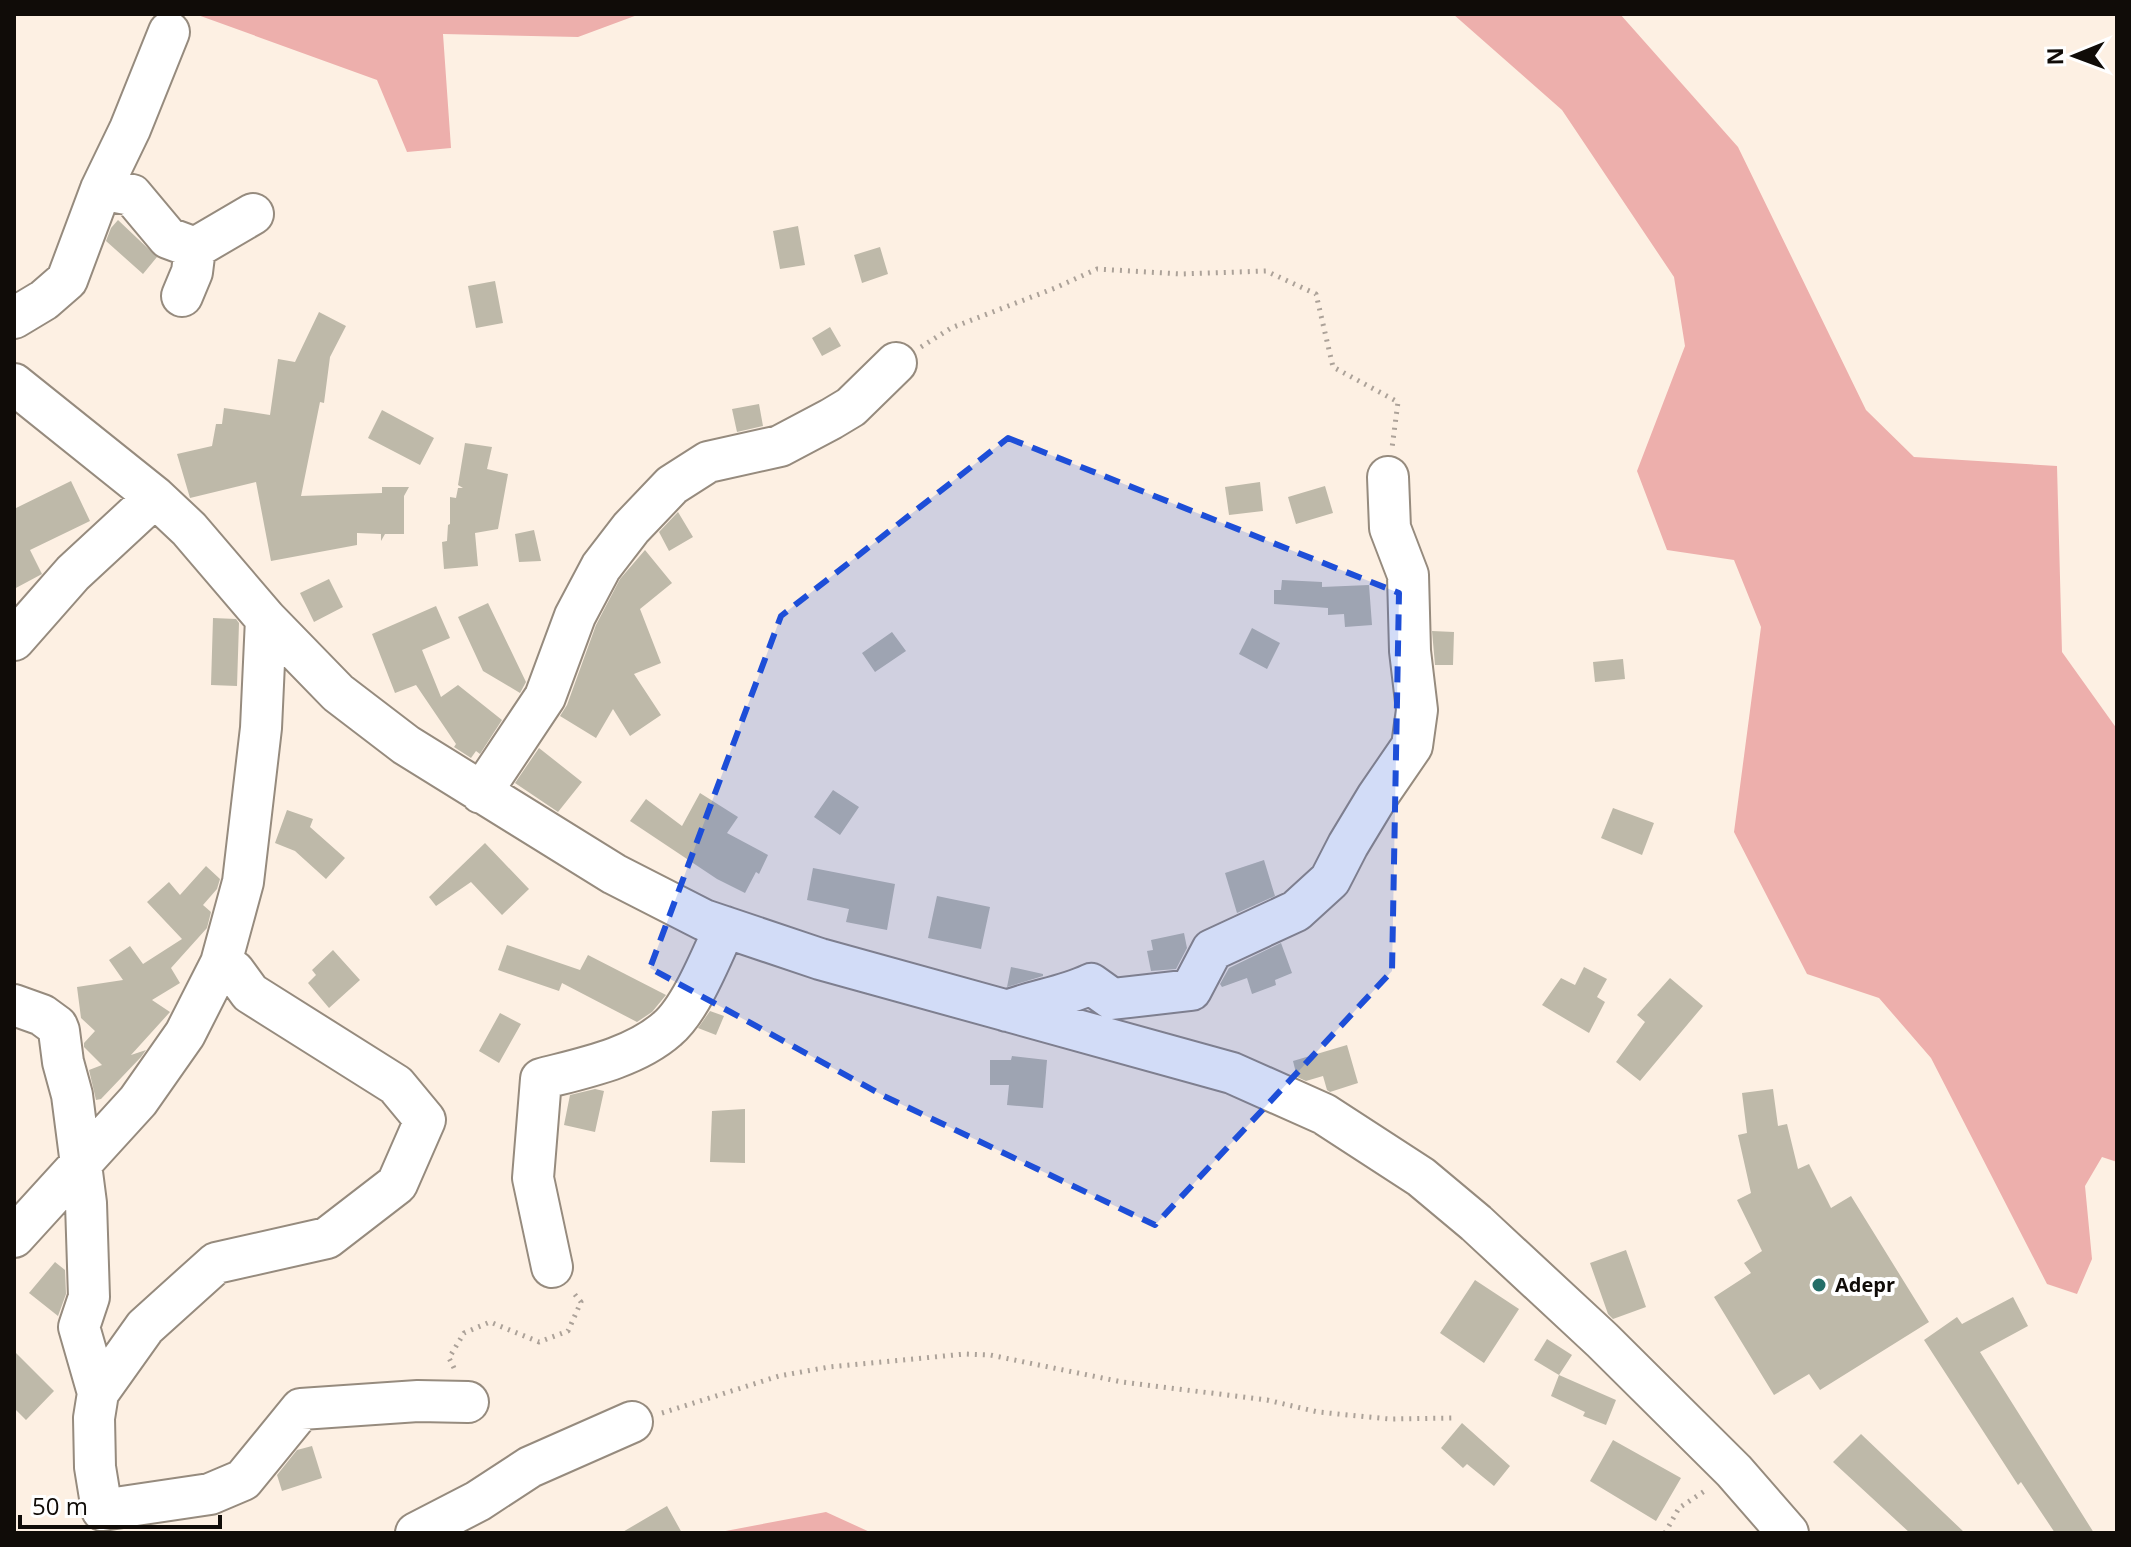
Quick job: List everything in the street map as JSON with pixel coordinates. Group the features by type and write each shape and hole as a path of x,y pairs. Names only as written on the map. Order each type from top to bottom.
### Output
{"street":[{"path":"14,318 44,300 67,280 101,189 130,129 169,32"},
{"path":"101,189 132,195 168,238 195,248"},
{"path":"195,248 253,214"},
{"path":"182,296 192,272 195,248"},
{"path":"481,793 545,697 575,616 601,567 631,528 672,485 708,462 780,446 818,426 851,407 896,363"},
{"path":"14,384 155,497 189,529 266,619 338,693 406,745 614,874 704,920 820,959 1232,1073 1324,1114 1421,1177 1476,1223 1602,1340 1734,1471 1788,1533"},
{"path":"1007,1011 1038,999 1070,994 1091,984 1112,999 1191,990 1212,950 1296,911 1330,880 1370,809 1412,746 1417,710 1410,651 1408,575 1390,528 1388,477"},
{"path":"14,640 73,573 155,497"},
{"path":"14,1237 146,1090 185,1034 221,963 245,868 261,728 266,619"},
{"path":"552,1267 533,1178 541,1079 593,1065 644,1045 669,1028 701,981 725,927"},
{"path":"98,1393 145,1327 216,1263 327,1238 397,1184 425,1120 396,1085 250,993 234,971 221,963"},
{"path":"14,1005 42,1015 57,1026 72,1095 86,1203 89,1297 79,1327 98,1393 94,1418 95,1467 109,1521 210,1494 243,1480 301,1409 418,1401 468,1402"},
{"path":"416,1533 478,1501 530,1467 632,1422"}],"path":[{"path":"896,363 951,328 1097,269 1181,274 1266,271 1316,294 1333,367 1398,402 1388,477"},
{"path":"468,1402 449,1358 464,1333 490,1322 539,1342 568,1331 581,1302 552,1267"},
{"path":"632,1422 779,1376 829,1367 965,1354 990,1355 1122,1382 1267,1400 1318,1412 1389,1419 1452,1418"},
{"path":"1665,1533 1679,1508 1734,1471"}],"highlighted area":[{"path":"1008,438 1399,593 1392,971 1155,1225 884,1096 650,968 781,616"}],"shaded area":[{"path":"195,14 640,14 578,37 443,34 451,148 407,152 377,80"},
{"path":"1453,14 1620,14 1738,147 1866,410 1914,457 2057,466 2062,652 2117,729 2117,1162 2102,1157 2085,1186 2092,1259 2077,1294 2047,1284 1931,1058 1879,998 1807,974 1734,832 1761,627 1734,560 1667,550 1637,471 1685,346 1674,277 1562,110"},
{"path":"826,1512 872,1533 715,1533"}],"building":[{"path":"118,220 157,257 143,274 106,241"},
{"path":"798,226 805,265 780,269 773,231"},
{"path":"880,247 888,274 862,283 854,255"},
{"path":"495,281 503,323 476,328 468,286"},
{"path":"319,312 346,326 330,357 324,403 320,402 301,496 382,493 382,487 409,487 404,496 404,534 385,534 381,541 381,534 357,533 357,545 271,561 256,482 190,498 177,454 212,446 216,424 222,424 224,408 270,415 278,359 295,362"},
{"path":"830,327 841,346 822,356 812,338"},
{"path":"759,404 763,426 737,432 732,409"},
{"path":"382,410 434,438 420,465 368,438"},
{"path":"465,443 492,447 487,469 508,474 498,529 475,533 478,566 444,569 442,542 447,541 450,497 456,498 458,488 463,488 458,485"},
{"path":"71,481 90,521 30,550 42,574 14,589 14,509"},
{"path":"1260,482 1263,511 1229,515 1225,487"},
{"path":"1325,486 1333,513 1296,524 1288,497"},
{"path":"678,512 693,537 669,551 659,532"},
{"path":"534,530 541,561 519,562 515,534"},
{"path":"645,550 672,583 640,609 661,663 634,674 661,715 630,736 613,709 596,738 560,716 567,705 596,625 620,579"},
{"path":"329,579 343,607 314,622 300,593"},
{"path":"1282,580 1322,582 1322,587 1369,585 1372,625 1345,627 1344,614 1328,615 1328,608 1274,604 1274,590 1281,590"},
{"path":"488,603 526,682 520,693 483,671 458,617"},
{"path":"436,606 450,638 422,650 441,697 458,685 502,720 480,754 476,751 471,758 454,747 456,744 416,685 395,693 372,634"},
{"path":"213,618 236,619 239,623 237,686 211,685"},
{"path":"1252,628 1280,643 1267,669 1239,654"},
{"path":"1432,631 1454,632 1453,665 1435,665"},
{"path":"892,632 906,651 875,672 862,653"},
{"path":"1623,659 1625,679 1595,682 1593,662"},
{"path":"539,748 582,782 558,812 515,783"},
{"path":"833,790 859,807 840,835 814,817"},
{"path":"700,793 738,817 727,833 768,855 745,893 717,879 630,821 646,799 682,826"},
{"path":"1613,808 1654,823 1642,855 1601,838"},
{"path":"287,810 313,819 310,827 345,858 326,879 295,851 275,843"},
{"path":"485,843 529,889 502,915 471,882 436,906 429,897"},
{"path":"1264,860 1275,896 1237,913 1225,873"},
{"path":"206,866 220,879 217,889 203,905 211,912 207,928 171,968 180,983 152,1000 170,1012 131,1055 146,1050 141,1057 101,1099 96,1100 89,1070 102,1065 84,1047 95,1031 81,1018 77,987 123,980 109,960 130,946 143,964 182,939 147,902 169,882 180,895"},
{"path":"813,868 895,884 887,930 846,922 849,909 807,900"},
{"path":"937,896 990,907 981,949 928,938"},
{"path":"1184,933 1187,948 1176,969 1151,971 1147,951 1153,950 1151,940"},
{"path":"1281,943 1292,973 1275,980 1276,985 1252,994 1247,978 1222,987 1220,984 1229,968"},
{"path":"507,945 580,970 588,955 666,995 652,1012 637,1022 562,983 559,991 498,970"},
{"path":"333,950 360,980 329,1008 308,983 316,975 312,970"},
{"path":"1011,967 1043,974 1043,976 1007,987"},
{"path":"1584,967 1607,979 1597,997 1605,1002 1589,1033 1542,1005 1561,978 1575,985"},
{"path":"1670,978 1703,1006 1640,1081 1616,1062 1645,1022 1637,1015"},
{"path":"710,1011 724,1016 716,1035 698,1028"},
{"path":"500,1013 521,1024 499,1063 479,1051"},
{"path":"1347,1045 1358,1083 1330,1092 1323,1076 1306,1081 1297,1077 1293,1061"},
{"path":"1012,1056 1047,1060 1043,1108 1007,1105 1009,1085 990,1085 990,1060 1011,1060"},
{"path":"595,1089 604,1091 595,1132 564,1125 570,1095"},
{"name":"Adepr","path":"1773,1089 1778,1126 1787,1124 1798,1169 1809,1164 1831,1208 1851,1196 1929,1322 1820,1390 1809,1374 1774,1395 1714,1297 1751,1273 1744,1263 1762,1251 1737,1200 1751,1193 1738,1135 1747,1133 1742,1093"},
{"path":"745,1109 745,1163 710,1162 712,1111"},
{"path":"1626,1250 1646,1307 1613,1319 1608,1314 1590,1263"},
{"path":"55,1262 65,1270 66,1294 58,1316 29,1293"},
{"path":"1475,1280 1519,1309 1484,1363 1440,1333"},
{"path":"2013,1297 2028,1326 1980,1352 2094,1533 2055,1533 2021,1482 2018,1485 1924,1340 1957,1317 1962,1324"},
{"path":"1547,1339 1572,1355 1559,1375 1534,1360"},
{"path":"14,1351 54,1391 26,1420 14,1408"},
{"path":"1559,1375 1616,1400 1606,1425 1583,1416 1585,1412 1551,1396"},
{"path":"1462,1423 1510,1466 1494,1486 1467,1464 1463,1468 1441,1448"},
{"path":"1861,1434 1965,1533 1910,1533 1833,1462"},
{"path":"1613,1440 1681,1478 1656,1521 1590,1481"},
{"path":"312,1446 322,1478 282,1491 277,1475 297,1450"},
{"path":"667,1506 682,1533 621,1533"}],"place":[{"name":"Adepr","path":"1819,1285"}]}
